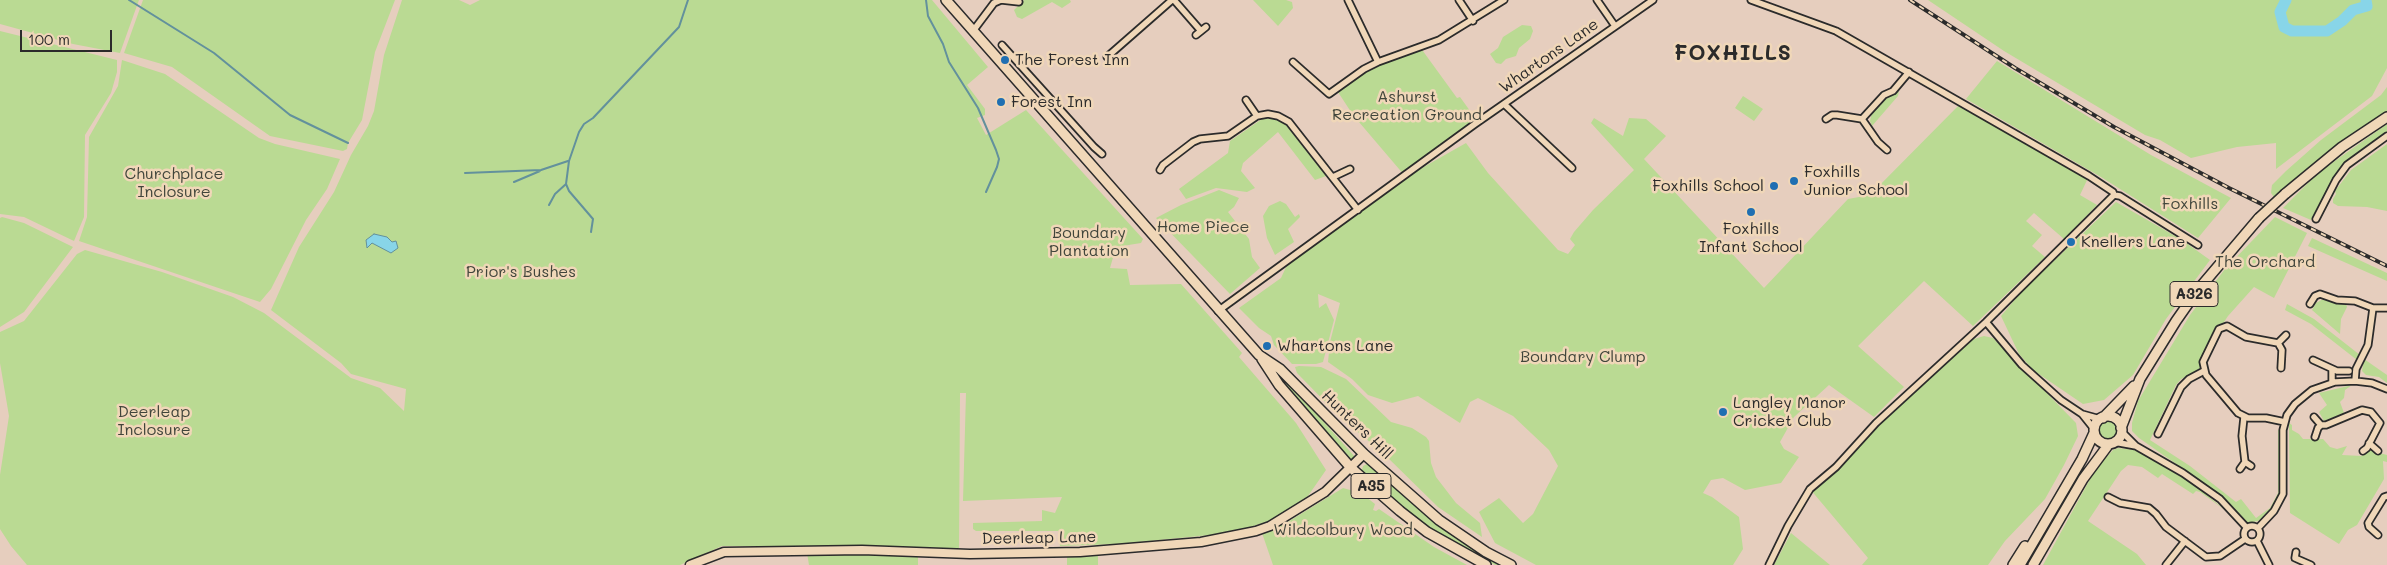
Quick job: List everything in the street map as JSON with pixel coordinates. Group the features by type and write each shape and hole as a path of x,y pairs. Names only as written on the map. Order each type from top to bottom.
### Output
{"main road":[{"name":"A35","path":"946,0 1158,240 1218,311"},
{"name":"A326","path":"2101,418 2140,379 2197,291 2259,218 2342,146 2387,117"},
{"name":"Hunters Hill","path":"1218,311 1259,355 1279,385 1351,468 1400,511 1428,532 1486,565"},
{"name":"Hunters Hill","path":"1259,355 1280,369 1364,454 1439,520 1486,552 1511,565"},
{"name":"A326","path":"2121,429 2140,379"},
{"path":"2020,565 2082,459 2101,418 2116,419 2121,429 2083,479 2033,565"},
{"path":"2094,431 2102,442 2112,443"},
{"path":"2013,565 2048,515"},
{"path":"2038,565 2056,526"}],"street":[{"path":"972,31 994,3 1001,0 1020,2"},
{"path":"1107,56 1173,0 1201,31"},
{"path":"1348,0 1378,62"},
{"path":"1459,0 1473,21"},
{"path":"1293,62 1312,81 1330,94 1364,69 1439,40 1473,21 1504,0"},
{"path":"1597,0 1615,26"},
{"name":"Whartons Lane","path":"1218,311 1504,104 1653,0"},
{"path":"1751,0 1836,31 2104,184 2114,195 2120,196 2198,245"},
{"path":"1002,45 1102,154"},
{"path":"1862,119 1884,95 1894,91 1909,72"},
{"path":"1246,100 1257,116"},
{"path":"1042,110 1052,101"},
{"path":"1504,104 1572,168"},
{"path":"1160,170 1163,165 1193,142 1200,139 1228,136 1257,116 1268,114 1278,116 1289,122 1358,210"},
{"path":"1826,119 1832,115 1862,119 1878,142 1887,150"},
{"path":"2316,219 2336,180 2347,165 2387,136"},
{"path":"1333,178 1350,169"},
{"path":"1768,565 1810,489 1836,467 1876,423 1986,322 2114,195"},
{"path":"2310,304 2319,294 2337,300 2355,301 2372,308 2387,308"},
{"path":"2355,381 2356,369 2368,345 2372,308"},
{"path":"1986,322 2022,365 2061,400 2082,414 2094,431"},
{"path":"2281,368 2282,350 2278,343 2248,337 2231,327 2224,326 2218,332 2204,359 2204,371 2238,413 2244,417 2285,422"},
{"path":"2278,343 2286,334"},
{"path":"2313,360 2341,372 2349,371"},
{"path":"2332,369 2332,383"},
{"path":"2158,434 2179,390 2185,382 2204,371"},
{"path":"2258,528 2274,511 2283,494 2285,422 2290,409 2303,395 2332,383 2355,381 2372,383 2387,389"},
{"path":"2321,425 2332,424 2362,410 2371,412 2380,423 2387,424"},
{"path":"2082,414 2101,418"},
{"path":"2240,469 2245,462 2242,436 2244,417"},
{"path":"2314,417 2321,425"},
{"path":"2363,451 2380,423"},
{"path":"2315,437 2321,425"},
{"path":"2121,429 2136,446 2183,473 2220,499 2247,528"},
{"path":"2112,443 2136,446"},
{"path":"2369,443 2378,451"},
{"name":"Deerleap Lane","path":"690,565 724,552 862,550 970,554 1080,552 1201,542 1256,531 1270,526 1325,492 1364,454"},
{"path":"2245,462 2251,466"},
{"path":"2378,535 2369,527 2368,523 2384,497 2387,496"},
{"path":"2108,497 2120,503 2147,507 2156,514 2166,527 2200,554 2214,557 2224,554 2245,539"},
{"path":"2245,539 2244,532 2247,528 2251,526 2258,528"},
{"path":"2258,528 2260,534 2257,541 2269,565"},
{"path":"2245,539 2251,542 2257,541"},
{"path":"2166,565 2185,541"},
{"path":"2296,552 2295,558 2311,565"},
{"path":"2214,557 2214,565"}],"green space":[{"path":"0,0 139,0 120,53 73,44 0,24"},
{"name":"Churchplace Inclosure","path":"143,0 395,0 375,52 362,120 348,143 347,149 343,151 270,136 172,67 124,53"},
{"path":"402,0 459,0 470,5 480,0 932,0 988,67 967,85 985,109 985,115 977,118 986,135 1026,110 1143,239 1141,243 1116,247 1110,268 1127,269 1130,285 1181,284 1242,353 1239,357 1296,423 1326,470 1308,496 1272,520 1247,528 1210,535 1119,544 1060,546 1058,531 976,531 973,529 973,523 1042,521 1042,510 1055,513 1062,497 963,501 966,393 960,393 959,549 722,546 680,565 27,565 0,529 0,475 9,416 0,363 0,332 24,321 77,254 85,250 162,272 233,297 264,313 351,378 380,388 404,411 406,389 351,374 341,363 271,310 299,247 334,192 351,155 368,126 374,111 384,55"},
{"path":"1024,0 1070,0 1071,2 1062,8 1052,2 1022,19 1017,17 1014,10"},
{"path":"1253,0 1286,0 1292,2 1293,8 1278,26"},
{"path":"1928,0 2387,0 2387,68 2372,96 2276,169 2276,143 2237,147 2191,158 2160,140 2145,135 2004,51"},
{"path":"1522,25 1531,26 1533,31 1530,39 1519,48 1516,56 1506,59 1501,64 1496,63 1490,54 1498,48 1503,37"},
{"name":"Churchplace Inclosure","path":"0,31 117,60 117,72 111,93 85,135 84,217 74,241 24,217 0,214"},
{"name":"Ashurst Recreation Ground","path":"1420,47 1457,98 1460,97 1473,115 1470,117 1475,124 1405,176 1353,115 1336,89 1364,69"},
{"name":"Churchplace Inclosure","path":"122,60 165,74 259,138 275,144 340,159 327,189 306,220 271,289 260,302 79,241 87,217 89,137 118,86"},
{"name":"Foxhills","path":"1997,61 2151,155 2231,198 2198,238 2101,177 1966,99"},
{"path":"2387,87 2387,112 2344,139 2274,197 2271,193 2272,185 2286,171 2321,140 2381,95"},
{"path":"1899,91 1898,96 1872,126 1870,121 1872,112 1884,98"},
{"path":"1743,96 1763,109 1754,121 1735,108"},
{"name":"Boundary Clump","path":"1961,103 2089,176 2080,195 2097,205 2064,239 2034,213 2026,221 2042,235 2032,246 2045,257 1973,326 1924,281 1858,346 1904,387 1874,417 1829,385 1794,417 1780,442 1784,449 1799,457 1781,483 1745,490 1723,478 1711,480 1703,493 1712,497 1739,517 1743,549 1733,565 1536,565 1495,543 1479,512 1499,498 1523,523 1533,514 1558,466 1549,450 1513,416 1478,398 1470,402 1460,423 1418,396 1392,403 1368,395 1352,379 1328,362 1330,342 1340,303 1318,294 1319,308 1326,303 1334,320 1323,362 1316,364 1292,364 1274,345 1271,336 1259,328 1239,308 1281,278 1287,265 1413,173 1466,143 1488,173 1558,250 1568,254 1575,245 1570,239 1574,232 1593,210 1634,170 1591,123 1594,118 1623,136 1629,118 1646,119 1666,136 1644,159 1764,288 1848,199 1870,195"},
{"path":"1262,119 1275,119 1286,125 1326,176 1315,180 1278,132 1243,163 1241,171 1255,188 1247,192 1216,188 1186,199 1179,189 1228,153 1230,141"},
{"path":"2387,124 2387,136 2345,164 2311,220 2283,208 2318,173"},
{"path":"2387,144 2387,211 2367,207 2338,206 2333,203 2335,191 2351,170"},
{"name":"Home Piece","path":"1219,190 1239,198 1234,207 1228,212 1249,239 1252,257 1260,268 1230,294 1156,218 1181,205"},
{"path":"1280,201 1286,204 1295,217 1299,214 1300,217 1288,229 1294,242 1275,255 1267,238 1263,216 1269,206"},
{"path":"2116,202 2182,240 2210,260 2166,319 2133,375 2104,400 2083,404 2033,370 2019,354 2001,316 2023,290"},
{"name":"The Orchard","path":"2275,217 2307,233 2274,298 2254,287 2228,316 2203,354 2200,370 2181,379 2176,385 2150,440 2190,466 2236,502 2241,499 2256,518 2270,508 2278,493 2278,430 2280,430 2280,494 2272,510 2258,521 2248,523 2222,496 2139,438 2132,431 2132,423 2138,401 2190,315 2225,269"},
{"path":"0,218 24,223 73,247 24,312 0,327"},
{"path":"2312,238 2387,273 2387,281 2308,246"},
{"path":"2323,299 2337,304 2346,304 2347,307 2341,319 2340,334 2312,310 2316,303"},
{"path":"2287,304 2314,319 2360,355 2357,360 2311,324 2285,310"},
{"path":"1984,336 1993,338 2076,423 2078,436 2064,465 2045,499 2005,541 1988,565 1862,565 1868,558 1810,489 1836,467 1876,423 1964,342"},
{"path":"2364,359 2387,375 2387,383 2379,377 2366,375 2362,371"},
{"path":"1273,367 1356,458 1352,461 1344,454 1274,372"},
{"path":"1295,367 1321,367 1346,379 1391,422 1412,428 1426,437 1429,441 1431,463 1436,477 1456,503 1480,523 1482,537 1438,507 1384,454 1340,417 1297,373"},
{"path":"2352,385 2345,390 2344,398 2340,402 2344,413 2324,421 2319,412 2327,405 2319,393"},
{"path":"2108,420 2115,423 2118,430 2115,437 2108,440 2101,437 2098,430 2101,423"},
{"path":"2289,423 2292,425 2292,430 2303,439 2323,439 2330,447 2337,449 2347,446 2342,455 2362,456 2368,450 2387,455 2387,462 2383,461 2384,479 2357,525 2348,530 2339,544 2290,513"},
{"path":"2118,448 2135,450 2158,461 2196,486 2225,510 2200,492 2196,491 2193,494 2162,474 2158,478 2142,467 2128,465 2121,471 2088,521 2137,554 2146,565 2043,565 2095,470 2113,450"},
{"path":"1371,465 1429,518 1483,555 1503,565 1495,565 1469,552 1433,531 1395,505 1361,473 1363,466"},
{"name":"Wildcolbury Wood","path":"1343,488 1361,493 1375,504 1373,510 1379,509 1434,547 1467,565 1273,565 1262,533 1286,523"},
{"path":"1791,533 1830,565 1774,565"},
{"path":"807,553 918,555 918,565 809,565"},
{"path":"1098,556 1098,565 1067,565 1067,557"}],"water":[{"path":"374,234 387,237 392,242 396,241 398,248 391,253 372,243 367,248 366,240"}],"waterway":[{"path":"129,0 214,53 290,115 348,143"},
{"path":"591,232 593,219 569,191 566,184 569,161 579,132 584,124 593,118 679,27 688,0"},
{"path":"926,0 928,16 943,44 949,62 978,108 999,159 986,192"},
{"path":"2286,0 2280,12 2284,27 2292,31 2327,31 2342,21 2353,10 2367,6 2366,0"},
{"path":"465,173 541,170 568,161"},
{"path":"514,182 540,171"},
{"path":"549,205 555,194 566,184"}],"railway":[{"path":"1910,0 2015,68 2114,127 2229,188 2387,266"}],"place":[{"name":"The Forest Inn","path":"1005,60"},
{"name":"Forest Inn","path":"1001,102"},
{"name":"Foxhills Junior School","path":"1794,181"},
{"name":"Foxhills School","path":"1774,186"},
{"name":"Foxhills Infant School","path":"1751,212"},
{"name":"Knellers Lane","path":"2071,242"},
{"name":"Whartons Lane","path":"1267,346"},
{"name":"Langley Manor Cricket Club","path":"1723,412"}],"district":[{"name":"FOXHILLS","path":"1733,54"}],"park label":[{"name":"Boundary Plantation","path":"1089,242"},
{"name":"Prior's Bushes","path":"521,272"},
{"name":"Deerleap Inclosure","path":"154,421"}]}
